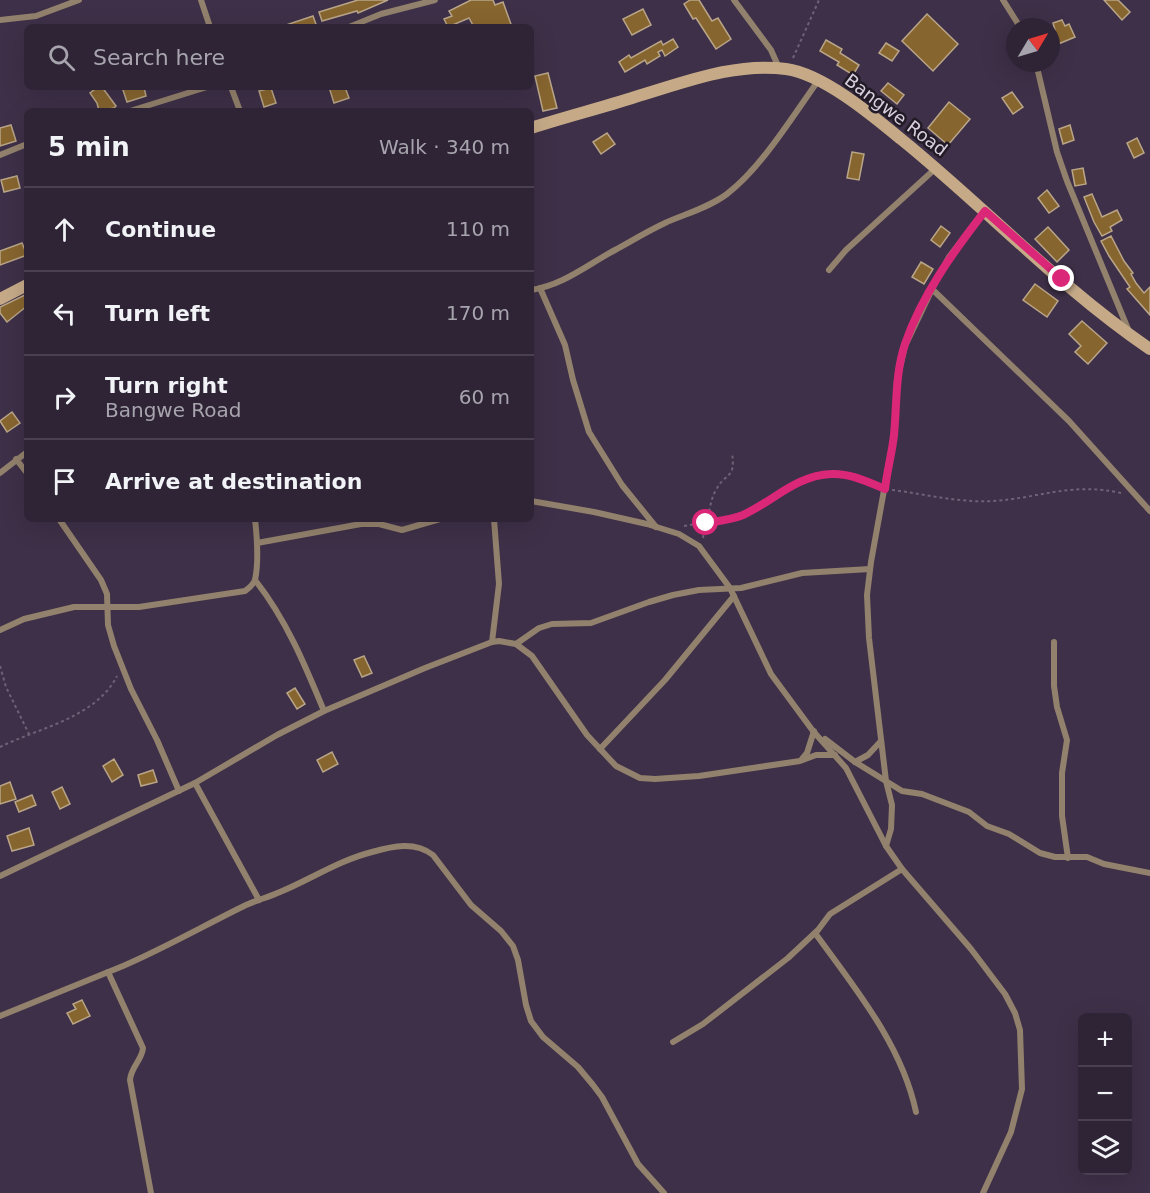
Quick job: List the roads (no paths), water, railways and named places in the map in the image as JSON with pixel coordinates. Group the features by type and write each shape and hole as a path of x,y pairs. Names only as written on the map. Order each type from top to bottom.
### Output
{"street":[{"path":"0,20 36,16 79,0"},
{"path":"201,0 209,24"},
{"path":"356,24 381,14 435,0"},
{"path":"734,0 784,69"},
{"path":"1003,0 1014,18"},
{"name":"Bangwe Road","path":"534,127 708,76 746,69 784,69 818,81 847,97 936,168 1077,293 1150,349"},
{"path":"1038,72 1057,152 1130,335"},
{"path":"534,289 574,275 636,238 696,211 727,194 771,148 818,81"},
{"path":"140,108 197,90"},
{"path":"232,90 239,108"},
{"path":"0,155 24,145"},
{"path":"829,270 846,249 936,168"},
{"path":"886,846 891,829 892,805 886,781 868,638 867,595 894,435 897,380 913,326 932,289 949,257 985,211"},
{"path":"0,299 24,287"},
{"path":"540,288 565,345 589,432 622,485 656,527"},
{"path":"932,289 1069,421 1150,511"},
{"path":"0,473 24,454"},
{"path":"16,459 24,469"},
{"path":"534,502 594,512 656,527 674,533 701,548 730,588 771,674 813,731 846,768 886,846 902,869 971,949 1000,987 1014,1012 1020,1030 1022,1089 1011,1132 983,1193"},
{"path":"61,522 101,580 107,594 108,625 122,666 179,791"},
{"path":"0,630 24,619 74,607 139,607 245,591 255,580 257,543 255,522"},
{"path":"257,543 361,524 379,524 402,530 430,522"},
{"path":"492,642 499,584 494,522"},
{"path":"516,644 539,628 552,624 591,623 673,595 699,590 753,586 801,573 870,568"},
{"path":"255,580 272,602 289,632 324,711"},
{"path":"600,749 665,680 734,596"},
{"path":"0,876 195,783 243,754 324,711 492,642 516,644 532,656 587,735 616,766 640,777 655,779 699,776 800,761 816,754 835,755"},
{"path":"1054,642 1054,686 1067,740 1062,773 1062,816 1068,858"},
{"path":"800,761 807,753 813,731"},
{"path":"813,731 855,762 902,791 922,794 969,812 987,826 1010,834 1040,853 1055,857 1087,857 1104,864 1150,873"},
{"path":"855,762 868,755 881,741"},
{"path":"195,783 259,900"},
{"path":"0,1016 108,972 259,900 278,894 369,852 401,846 425,849 433,855 471,905 509,941 519,960 526,1005 531,1021 543,1037 578,1067 592,1084 602,1097 638,1164 664,1193"},
{"path":"673,1042 703,1024 788,958 815,933 830,914 902,869"},
{"path":"815,933 868,1008 899,1058 911,1090 916,1112"},
{"path":"108,972 142,1042 142,1055 132,1071 130,1080 151,1193"}]}
